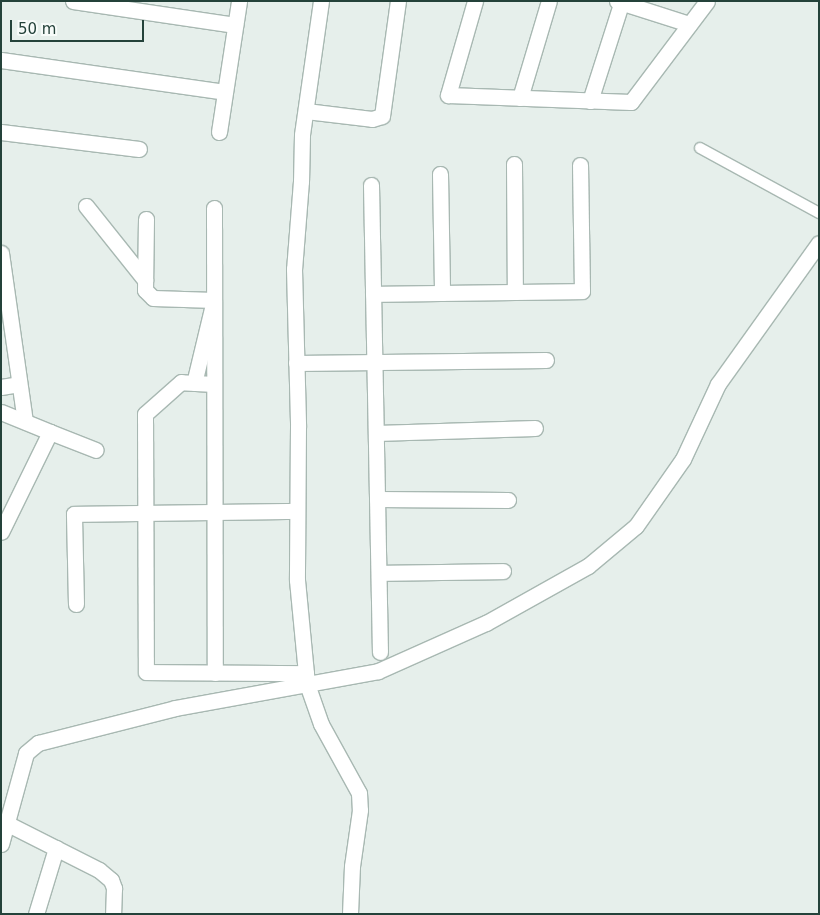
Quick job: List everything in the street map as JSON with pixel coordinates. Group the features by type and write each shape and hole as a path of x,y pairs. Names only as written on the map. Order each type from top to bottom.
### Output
{"street":[{"path":"73,1 235,25"},
{"path":"219,132 239,1"},
{"path":"321,1 302,135 301,181 293,277 298,511 297,580 306,678 322,724 359,794 360,810 352,866 350,914"},
{"path":"306,111 372,119 382,116 398,1"},
{"path":"475,1 448,95 631,102 706,1"},
{"path":"520,98 548,1"},
{"path":"590,100 620,2 690,24"},
{"path":"1,60 225,92"},
{"path":"1,132 139,149"},
{"path":"514,164 515,292"},
{"path":"374,294 582,291 580,165"},
{"path":"440,174 442,293"},
{"path":"372,185 380,652"},
{"path":"86,206 145,280"},
{"path":"214,208 215,672"},
{"path":"146,219 145,290 153,298 214,300"},
{"path":"1,844 26,753 38,743 175,708 306,678 378,671 486,624 588,566 636,526 684,459 718,384 819,243"},
{"path":"1,253 25,421"},
{"path":"194,383 214,300"},
{"path":"296,363 546,360"},
{"path":"214,384 180,382 145,414 146,672 215,672 306,678"},
{"path":"1,387 19,384"},
{"path":"1,412 96,450"},
{"path":"376,434 535,428"},
{"path":"1,532 8,502 50,432"},
{"path":"377,499 508,500"},
{"path":"76,604 74,514 298,511"},
{"path":"379,573 503,571"},
{"path":"8,824 99,870 111,880 114,888 113,914"},
{"path":"36,914 56,848"}],"lane":[{"path":"700,148 819,213"}]}
